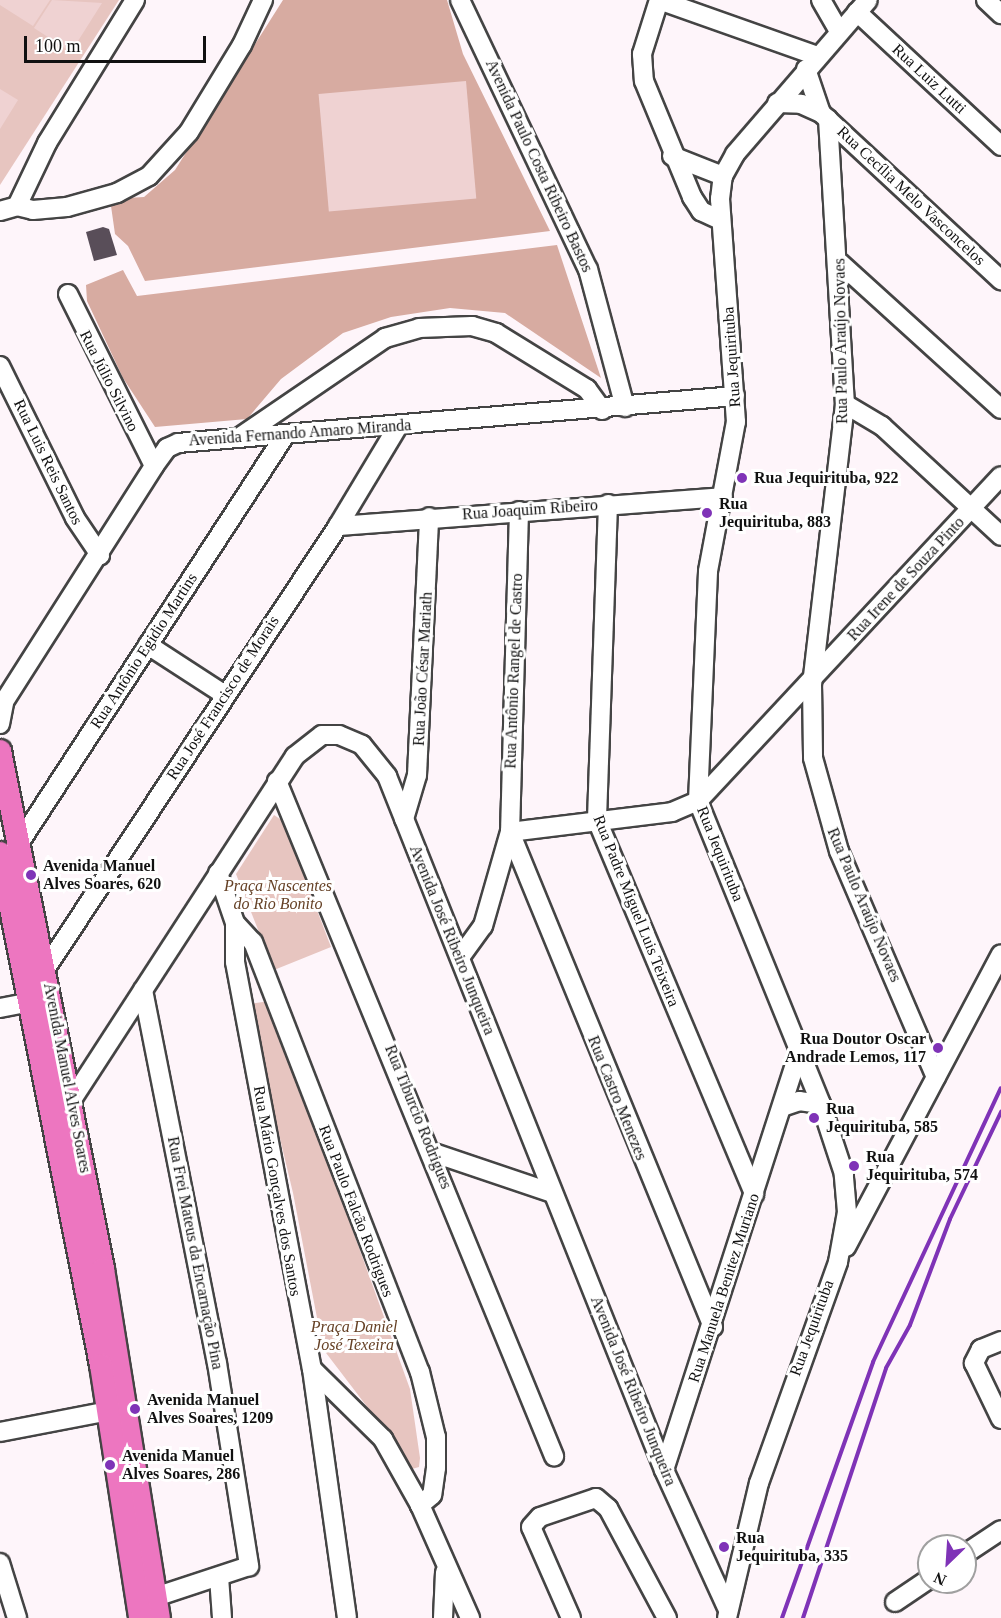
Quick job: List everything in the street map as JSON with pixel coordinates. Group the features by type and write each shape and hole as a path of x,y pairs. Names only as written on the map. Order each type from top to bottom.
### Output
{"main road":[{"name":"Avenida Manuel Alves Soares","path":"0,752 46,968 41,1000"},
{"name":"Avenida Manuel Alves Soares","path":"1,860 41,1000 118,1409 150,1609"}],"street":[{"path":"135,0 8,208 33,210 67,207 117,193 149,176 189,132 242,45 263,0"},
{"name":"Avenida Paulo Costa Ribeiro Bastos","path":"460,0 588,269 625,406"},
{"path":"720,220 701,211 672,156 644,81 642,54 659,0 812,63"},
{"path":"821,0 839,31"},
{"path":"986,0 1001,14"},
{"path":"672,156 723,176 777,103 862,6"},
{"name":"Rua Luiz Lutti","path":"862,6 1001,146"},
{"name":"Rua Cecília Melo Vasconcelos","path":"812,63 824,116"},
{"name":"Rua Cecília Melo Vasconcelos","path":"777,103 801,104 824,116 1001,280"},
{"name":"Rua Paulo Araújo Novaes","path":"824,116 840,263 845,405 812,684 813,758 826,815 936,1077"},
{"name":"Rua Jequirituba","path":"723,176 720,220 736,422 708,571 701,641 698,801 821,1104 844,1174 847,1212 838,1262 759,1483 728,1614"},
{"path":"840,263 1001,409"},
{"name":"Rua Júlio Silvino","path":"68,294 154,466"},
{"path":"236,440 385,338 419,327 472,326 496,333 587,389 602,410"},
{"name":"Rua Luis Reis Santos","path":"0,366 75,518 100,555"},
{"name":"Avenida Fernando Amaro Miranda","path":"0,724 2,706 100,555 154,466 167,448 178,442 236,440 602,410 735,396"},
{"path":"845,405 882,426 1001,536"},
{"name":"Rua José Francisco de Morais","path":"46,968 338,526 398,426"},
{"name":"Rua Antônio Egidio Martins","path":"1,860 21,842 285,436"},
{"name":"Rua Irene de Souza Pinto","path":"698,801 812,684 850,639 1001,476"},
{"name":"Rua Joaquim Ribeiro","path":"338,526 429,517 723,497"},
{"name":"Rua Padre Miguel Luis Teixeira","path":"608,504 597,820 754,1194"},
{"name":"Rua Antônio Rangel de Castro","path":"510,832 519,511"},
{"name":"Rua João César Mariath","path":"404,819 417,775 429,517"},
{"path":"817,636 850,639"},
{"path":"148,645 225,695"},
{"name":"Avenida José Ribeiro Junqueira","path":"61,1102 142,990 277,781 307,744 322,735 339,735 371,753 404,819 461,956 552,1193 664,1470 728,1614"},
{"name":"Rua Tiburcio Rodrigues","path":"277,781 434,1153 554,1456"},
{"path":"461,956 479,937 510,832 672,812 698,801"},
{"name":"Rua Castro Menezes","path":"510,832 527,867 640,1157 713,1327"},
{"path":"499,868 527,867"},
{"name":"Rua Mário Gonçalves dos Santos","path":"218,873 235,923 235,962 312,1369 347,1618"},
{"name":"Rua Paulo Falcão Rodrigues","path":"235,923 253,942 420,1372 436,1437 432,1495 420,1505"},
{"path":"838,1262 870,1206 1001,954"},
{"name":"Rua Frei Mateus da Encarnação Pina","path":"142,990 247,1542 249,1566 219,1577 150,1609"},
{"path":"0,1008 41,1000"},
{"name":"Rua Manuela Benitez Muriano","path":"664,1470 713,1327 800,1050"},
{"path":"782,1107 799,1101 821,1104"},
{"path":"434,1153 552,1193"},
{"path":"847,1212 870,1206"},
{"path":"1001,1341 979,1351 976,1370 1001,1419"},
{"path":"312,1369 383,1439 420,1505 445,1566 470,1618"},
{"path":"0,1432 118,1409"},
{"path":"571,1618 531,1527 540,1517 596,1498 608,1508 667,1618"},
{"path":"977,1546 1001,1530"},
{"path":"0,1563 17,1618"},
{"path":"443,1618 445,1566"},
{"path":"219,1577 222,1618"},
{"path":"895,1602 917,1587"}],"green space":[{"path":"0,0 119,0 0,185"},
{"name":"Praça Nascentes do Rio Bonito","path":"274,815 283,821 331,947 274,970 236,874"},
{"name":"Praça Daniel José Texeira","path":"270,1001 410,1389 420,1458 419,1467 401,1468 378,1421 323,1349 293,1193 248,1004"}],"shaded area":[{"path":"0,0 50,0 33,26 0,5"},
{"path":"52,0 102,3 71,52 34,28"},
{"path":"283,0 447,0 463,54 550,231 145,281 128,246 115,234 110,199 144,197 175,170"},
{"path":"466,81 476,199 329,211 319,94"},
{"path":"0,89 18,100 0,129"},
{"path":"557,245 601,378 505,313 450,308 391,317 343,333 281,379 247,419 155,427 123,378 87,301 86,285 123,270 137,296"}],"building":[{"path":"103,227 109,229 117,255 94,261 86,232"}],"railway":[{"path":"782,1618 873,1362 1001,1088"},
{"path":"803,1618 886,1368 910,1325 950,1219 1001,1112"}],"place":[{"name":"Rua Jequirituba, 922","path":"742,478"},
{"name":"Rua Jequirituba, 883","path":"707,513"},
{"name":"Avenida Manuel Alves Soares, 620","path":"31,875"},
{"name":"Rua Doutor Oscar Andrade Lemos, 117","path":"938,1048"},
{"name":"Rua Jequirituba, 585","path":"814,1118"},
{"name":"Rua Jequirituba, 574","path":"854,1166"},
{"name":"Avenida Manuel Alves Soares, 1209","path":"135,1409"},
{"name":"Avenida Manuel Alves Soares, 286","path":"110,1465"},
{"name":"Rua Jequirituba, 335","path":"724,1547"}]}
